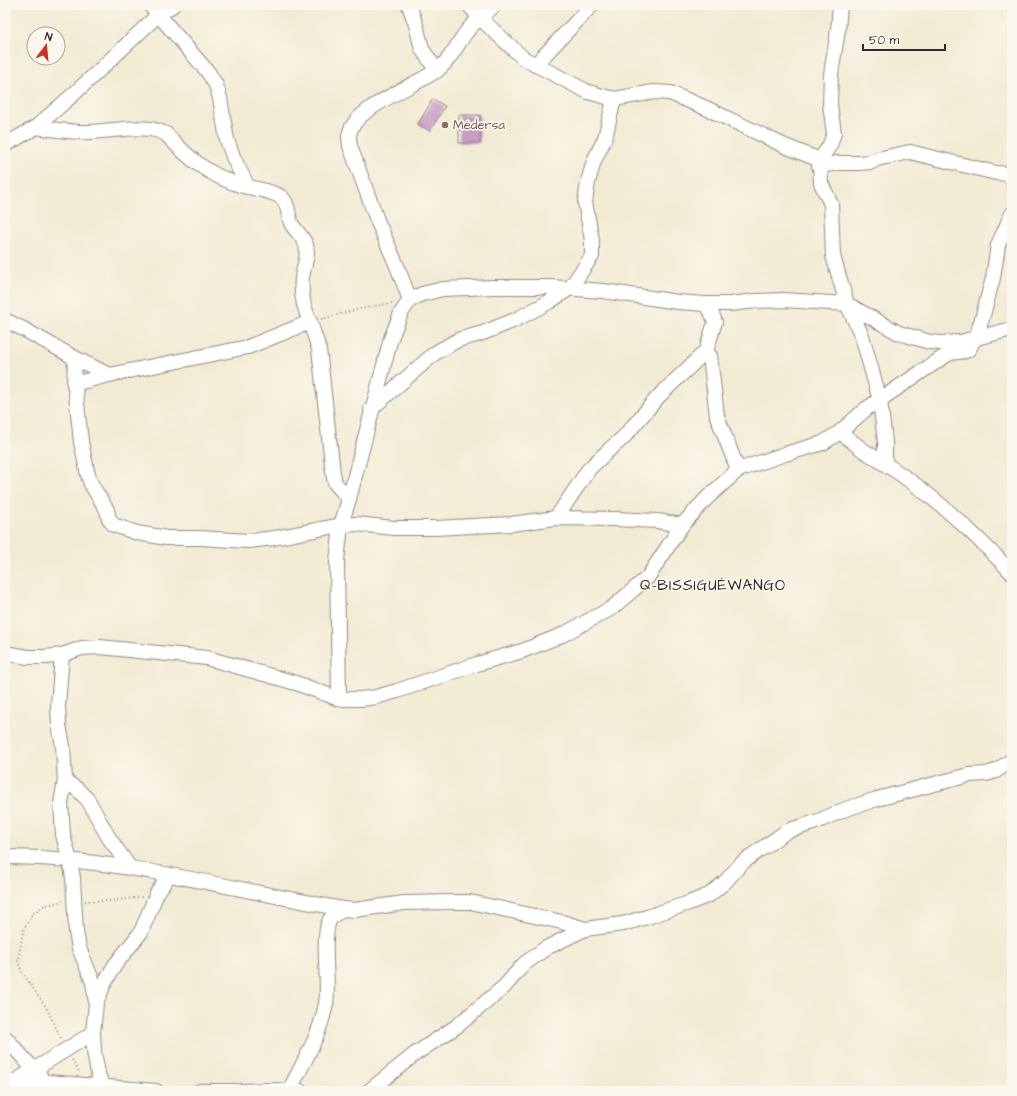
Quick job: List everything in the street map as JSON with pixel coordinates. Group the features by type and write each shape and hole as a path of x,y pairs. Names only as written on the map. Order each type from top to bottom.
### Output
{"street":[{"path":"5,145 36,127 76,92 154,10 173,5"},
{"path":"408,5 416,25 422,49 436,71"},
{"path":"469,5 480,18 523,58 588,92 614,99 654,92 670,93 706,108 819,163 872,162 877,159 910,152 1011,176"},
{"path":"410,300 377,220 350,146 349,137 353,126 360,116 390,96 436,71 448,61 468,30 495,5"},
{"path":"536,65 592,5"},
{"path":"840,5 838,30 831,74 830,104 834,134 830,145 819,163 821,183 831,204 833,256 847,304 862,336 880,400 886,464"},
{"path":"154,10 208,72 216,85 220,98 227,140 234,160 248,187"},
{"path":"371,409 435,353 458,340 483,333 515,320 549,302 570,288 592,256 592,240 585,202 588,182 594,161 605,138 614,99"},
{"path":"36,127 81,132 114,129 148,129 160,131 166,134 196,163 214,175 225,180 273,193 286,202 292,224 303,239 306,246 307,254 301,292 304,306 319,349 332,473 335,483 349,499"},
{"path":"5,653 28,657 46,657 62,655 82,648 100,647 207,658 296,683 339,699 361,699 376,697 398,691 464,668 522,651 562,634 612,608 648,577 682,525 708,497 738,470 823,443 840,432 866,409 948,354 955,351 966,351 976,337 993,278 998,246 1012,214"},
{"path":"339,699 337,561 341,525 391,338 401,314 410,300 422,294 443,289 551,287 603,290 678,302 705,304 730,304 783,300 847,304 899,333 930,342 951,343 1012,329"},
{"path":"556,518 589,469 623,438 658,396 706,351 715,322 712,314 705,304"},
{"path":"5,320 109,375"},
{"path":"74,384 109,375 248,347 310,322"},
{"path":"706,351 710,356 719,422 738,470"},
{"path":"75,358 74,384 86,469 91,484 105,506 109,519 114,525 129,531 155,537 248,541 274,538 341,525 357,524 394,528 435,528 511,524 556,518 657,521 682,525"},
{"path":"840,432 863,450 902,475 944,508 1012,572"},
{"path":"62,655 58,706 59,724 63,746 64,781 61,803 61,818 63,835 73,878 73,900 79,948 92,977 96,1003 94,1033 98,1088"},
{"path":"369,1091 415,1054 458,1026 504,987 524,964 546,948 585,930 623,924 647,918 689,904 709,895 726,882 741,864 787,831 816,822 877,799 969,775 986,774 996,771 1012,760"},
{"path":"64,781 77,789 88,800 109,838 130,868"},
{"path":"5,856 70,861 130,868 344,909 355,910 404,903 470,902 562,922 585,930"},
{"path":"96,1003 104,984 115,965 141,932 158,893 169,875"},
{"path":"289,1091 316,1036 323,1016 328,992 326,941 327,925 331,918 344,909"},
{"path":"10,1086 34,1069 94,1033"},
{"path":"5,1036 27,1062 48,1082"},
{"path":"10,1086 48,1082 98,1088 156,1091"},
{"path":"200,1091 235,1091"},
{"path":"241,1091 300,1091"}],"path":[{"path":"310,322 359,309 410,300"},
{"path":"98,1088 67,1050 46,1007 22,972 18,962 23,931 32,914 42,906 52,902 73,900 125,900 158,893"}],"building":[{"path":"433,99 445,106 430,131 418,124"},
{"path":"459,115 480,115 480,143 459,143"}],"place":[{"name":"Médersa","path":"445,125"}],"district":[{"name":"Q-BISSIGUÉWANGO","path":"713,585"}]}
